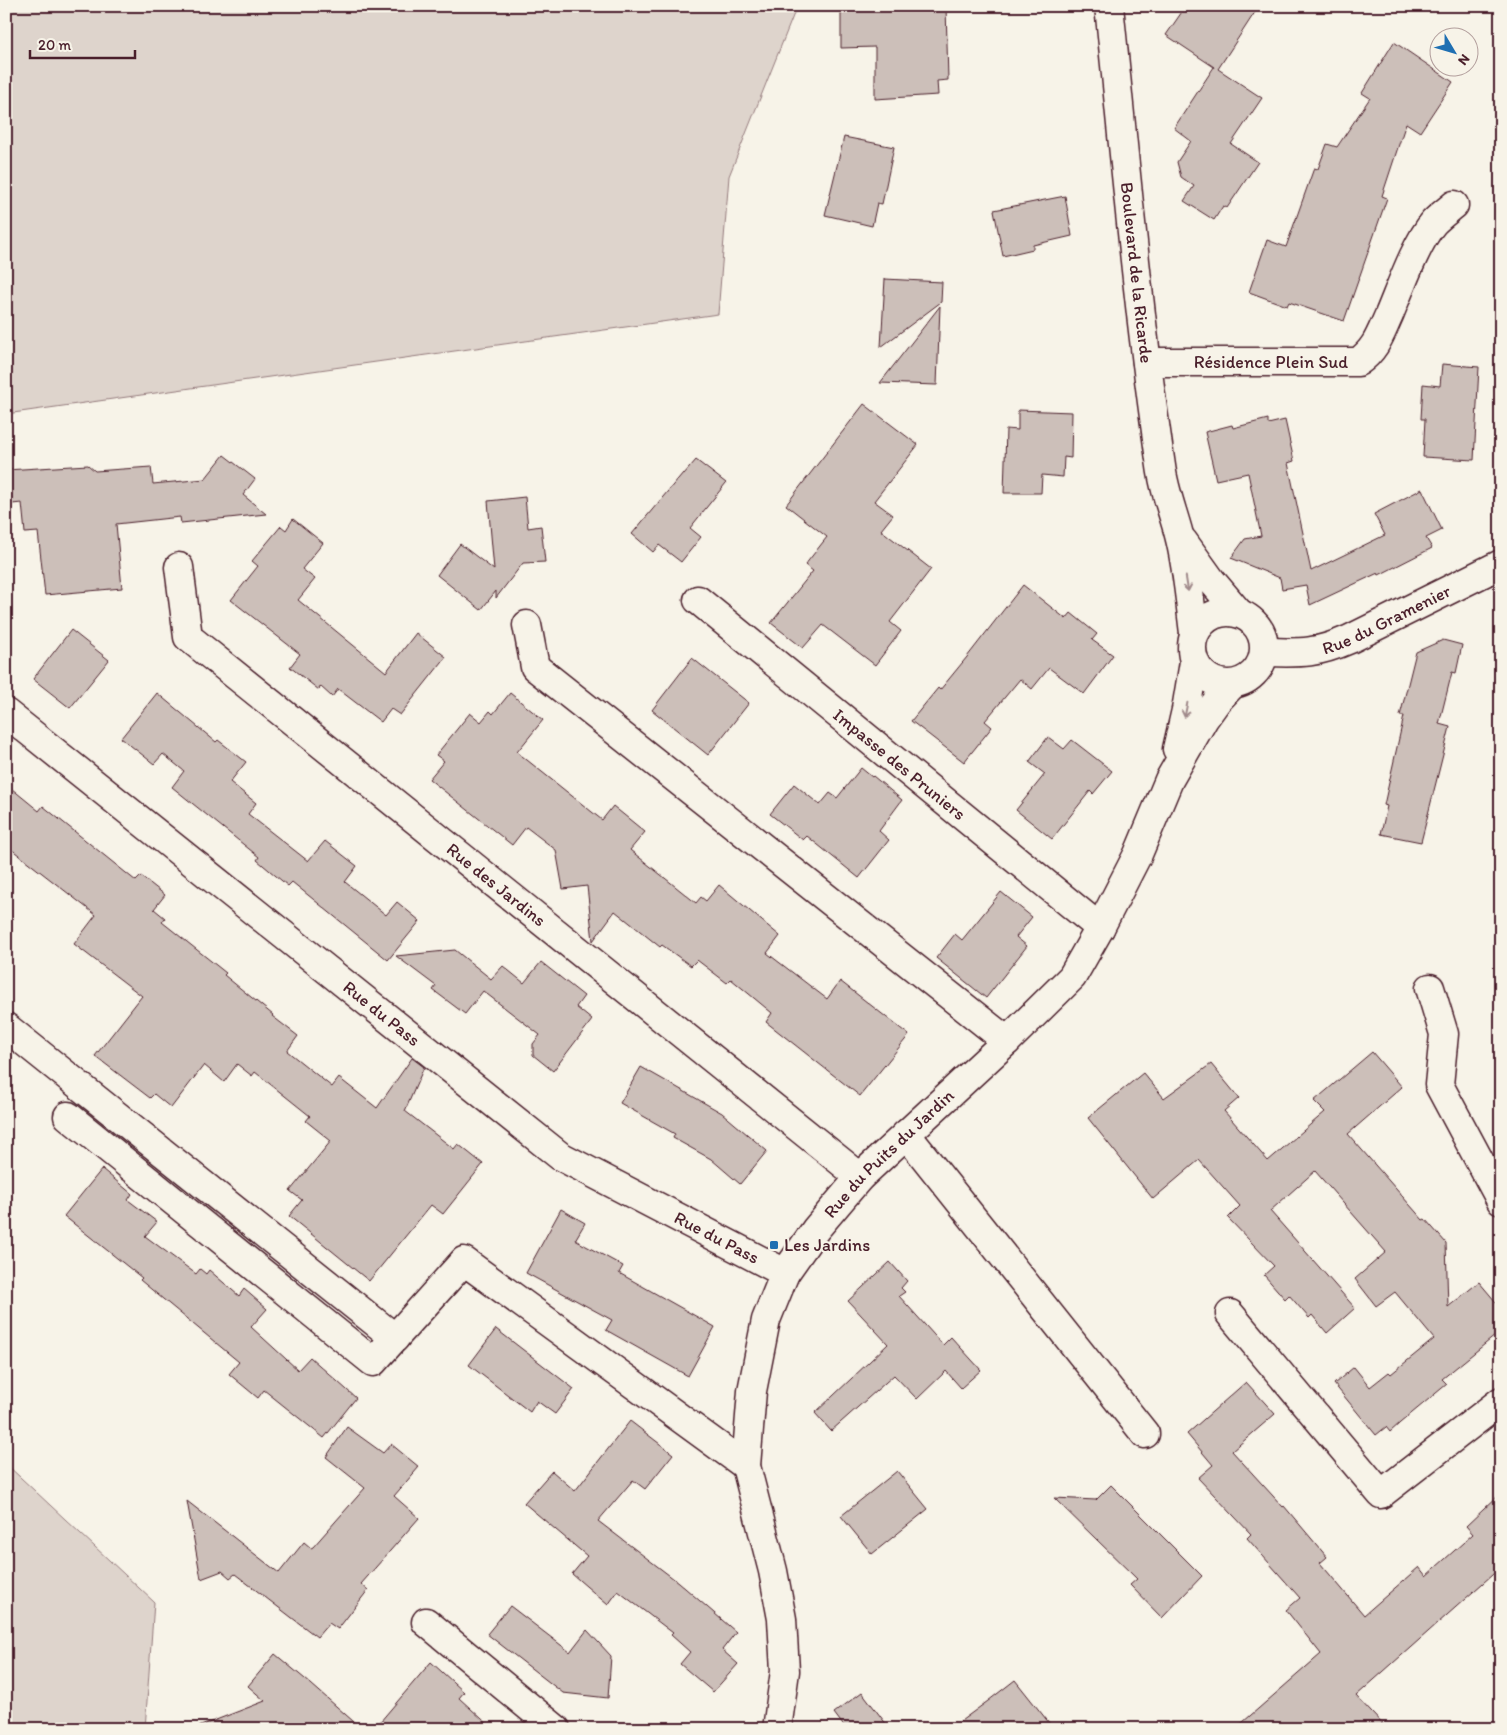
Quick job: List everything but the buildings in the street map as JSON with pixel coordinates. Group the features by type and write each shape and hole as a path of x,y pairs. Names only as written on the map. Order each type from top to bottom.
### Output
{"street":[{"name":"Boulevard de la Ricarde","path":"1110,6 1146,362 1161,469 1179,536 1194,633"},
{"name":"Résidence Plein Sud","path":"1146,362 1358,362 1368,354 1377,342 1412,261 1425,236 1434,222 1454,205"},
{"name":"Boulevard de la Ricarde","path":"1179,536 1211,580 1239,613"},
{"name":"Rue du Gramenier","path":"1264,652 1301,654 1327,649 1501,564"},
{"name":"Rue des Jardins","path":"179,567 188,637 860,1177"},
{"name":"Impasse des Pruniers","path":"698,600 1100,928"},
{"path":"1227,611 1239,613 1257,626 1263,638 1264,652 1261,664 1249,678 1232,685 1209,680 1200,672 1191,654 1194,633 1208,617 1227,611"},
{"path":"527,624 535,667 1007,1042"},
{"name":"Rue du Puits du Jardin","path":"1169,780 1186,710 1194,662"},
{"name":"Rue du Puits du Jardin","path":"778,1729 785,1670 782,1619 773,1571 746,1466 754,1382 766,1320 785,1273 816,1229 860,1177 1007,1042 1072,977 1100,928 1138,854 1169,780 1204,719 1232,685"},
{"name":"Rue du Pass","path":"6,713 560,1156 785,1273"},
{"path":"1430,988 1444,1034 1439,1086 1501,1201"},
{"path":"6,1027 395,1338"},
{"path":"68,1116 373,1362 464,1261 746,1466"},
{"path":"906,1134 1145,1434"},
{"path":"1230,1314 1381,1494 1501,1401"},
{"path":"426,1622 556,1729"}],"shaded area":[{"path":"6,6 797,6 729,176 718,314 6,414"},
{"path":"6,1464 154,1602 145,1729 6,1729"}],"place":[{"name":"Les Jardins","path":"774,1245"}]}
